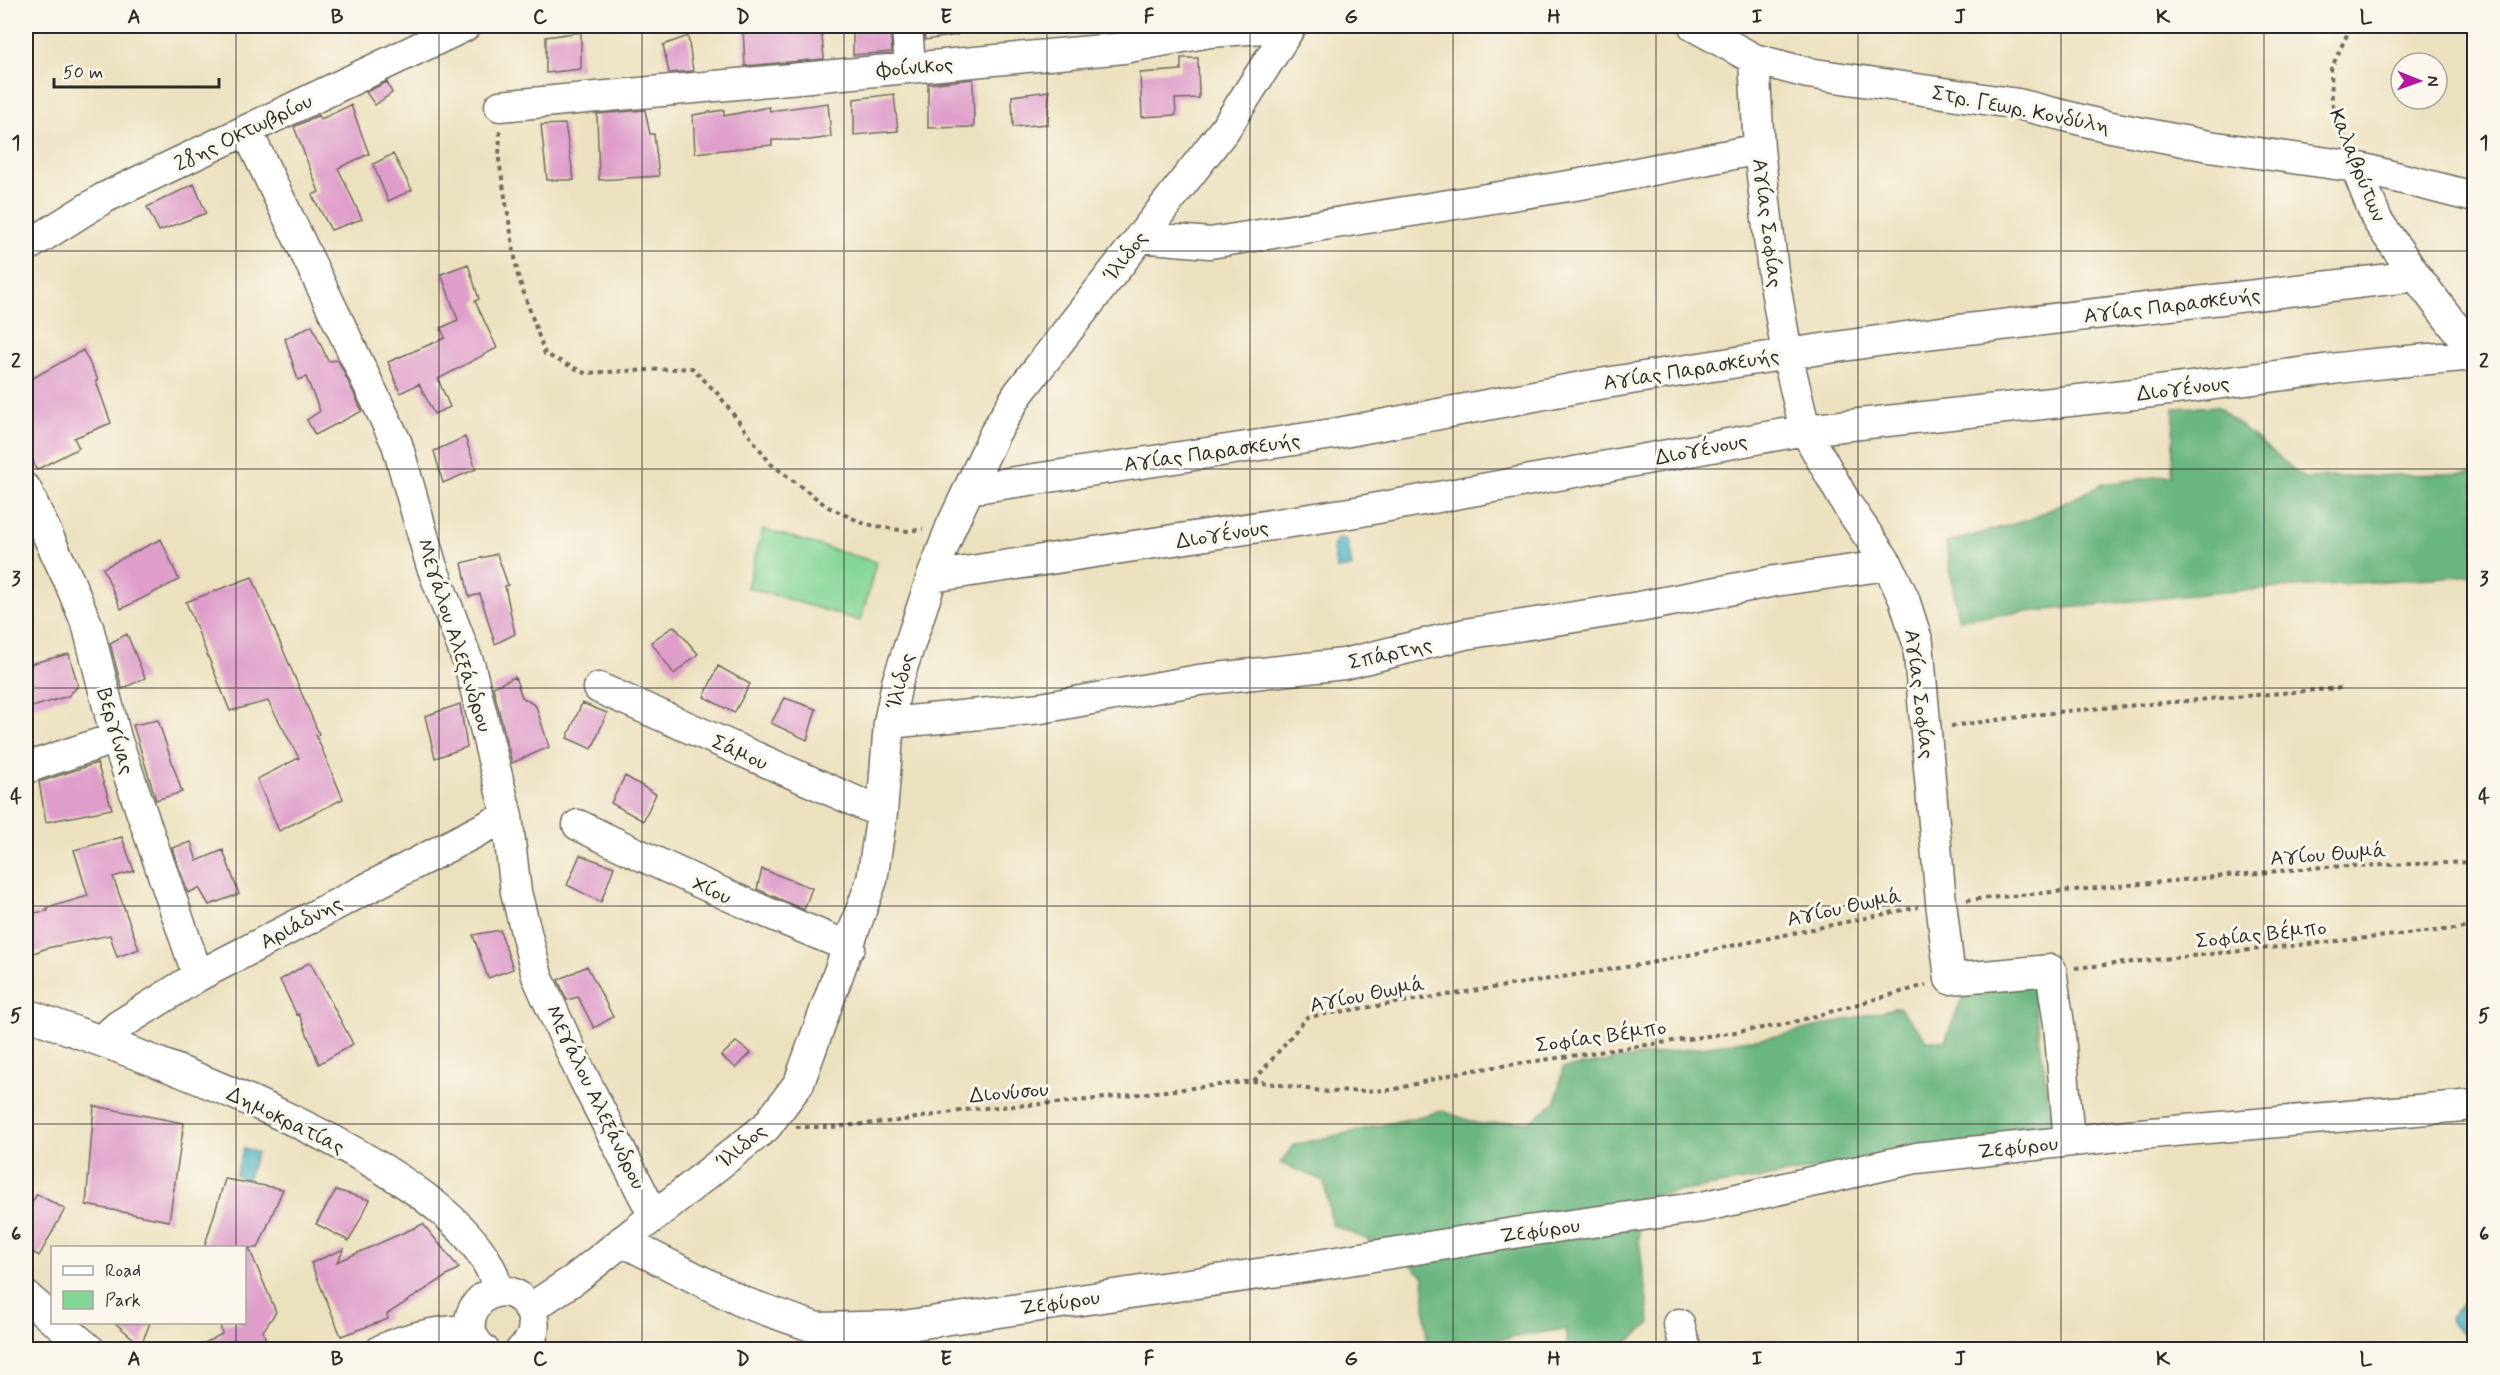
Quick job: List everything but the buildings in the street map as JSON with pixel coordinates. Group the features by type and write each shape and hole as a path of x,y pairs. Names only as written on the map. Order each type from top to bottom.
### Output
{"street":[{"name":"28ης Οκτωβρίου","path":"26,247 104,198 465,26"},
{"path":"907,26 910,67"},
{"name":"Φοίνικος","path":"500,106 1124,48 1210,32 1290,26"},
{"name":"Ίλιδος","path":"531,1308 574,1279 766,1127 799,1083 850,947 872,880 882,813 889,723 897,684 951,527 995,433 1018,394 1225,129 1290,26"},
{"name":"Στρ. Γεωρ. Κονδύλη","path":"1694,26 1754,59 1808,73 2018,104 2101,125 2209,146 2356,167 2475,197"},
{"name":"Αγίας Σοφίας","path":"1754,59 1759,149 1773,272 1805,430 1846,503 1888,566 1904,599 1918,643 1950,979"},
{"name":"Μεγάλου Αλεξάνδρου","path":"247,131 397,444 431,564 470,667 507,816 516,892 537,976 579,1069 654,1216"},
{"path":"1140,237 1210,243 1581,184 1759,149"},
{"name":"Καλαβρύτων","path":"2356,167 2377,220 2475,354"},
{"name":"Αγίας Παρασκευής","path":"969,489 1333,434 1587,386 1788,354 1934,333 2416,276"},
{"name":"Διογένους","path":"932,577 1356,512 1805,430 2475,354"},
{"name":"Βεργίνας","path":"26,489 69,580 88,627 116,738 198,976"},
{"name":"Σπάρτης","path":"889,723 1041,708 1199,680 1344,664 1465,634 1775,581 1888,566"},
{"name":"Σάμου","path":"599,688 882,813"},
{"path":"26,768 116,738"},
{"name":"Αριάδνης","path":"106,1043 110,1033 118,1026 198,976 507,816"},
{"name":"Χίου","path":"578,825 690,880 850,947"},
{"path":"1950,979 2051,970 2059,1024 2069,1141"},
{"name":"Δημοκρατίας","path":"26,1014 208,1083 264,1108 372,1163 410,1186 445,1213 470,1238 493,1272 496,1292"},
{"name":"Ζεφύρου","path":"622,1241 743,1302 817,1328 903,1326 1306,1268 1520,1232 1702,1207 1916,1158 2069,1141 2475,1105"},
{"path":"381,1350 436,1331 477,1340 473,1310 479,1302 496,1292 516,1294 531,1308 534,1328 525,1348"},
{"path":"26,1296 51,1318"},
{"path":"58,1324 90,1350"}],"path":[{"name":"Καλαβρύτων","path":"2351,26 2331,69 2332,102 2356,167"},
{"path":"500,106 499,160 518,276 545,354 585,373 692,368 718,394 771,464 828,507 865,525 906,531 951,527"},
{"path":"1927,729 2066,711 2341,688"},
{"name":"Αγίου Θωμά","path":"1254,1081 1307,1017 1645,964 1941,902 2323,867 2475,862"},
{"name":"Σοφίας Βέμπο","path":"2051,970 2475,927"},
{"name":"Σοφίας Βέμπο","path":"1254,1081 1328,1092 1392,1090 1461,1072 1783,1024 1950,979"},
{"name":"Διονύσου","path":"766,1127 832,1127 897,1121 972,1109 1069,1102 1254,1081"}],"green space":[{"path":"2217,406 2304,478 2474,473 2474,575 2222,592 1958,619 1946,543 2031,519 2103,484 2172,475 2174,408"},
{"path":"763,529 876,562 861,621 747,587"},
{"path":"2032,986 2053,1131 1639,1198 1639,1241 1650,1323 1619,1350 1568,1349 1565,1329 1441,1349 1427,1349 1424,1277 1397,1252 1332,1225 1324,1181 1280,1163 1294,1145 1443,1111 1479,1124 1531,1121 1556,1101 1563,1068 1782,1035 1899,1007 1928,1041 1945,1041 1966,988"}],"water":[{"path":"1339,538 1345,539 1348,544 1352,567 1337,569 1333,548"},
{"path":"244,1148 257,1153 247,1180 235,1175"},
{"path":"2474,1297 2474,1330 2462,1334 2449,1318 2469,1298"}]}
